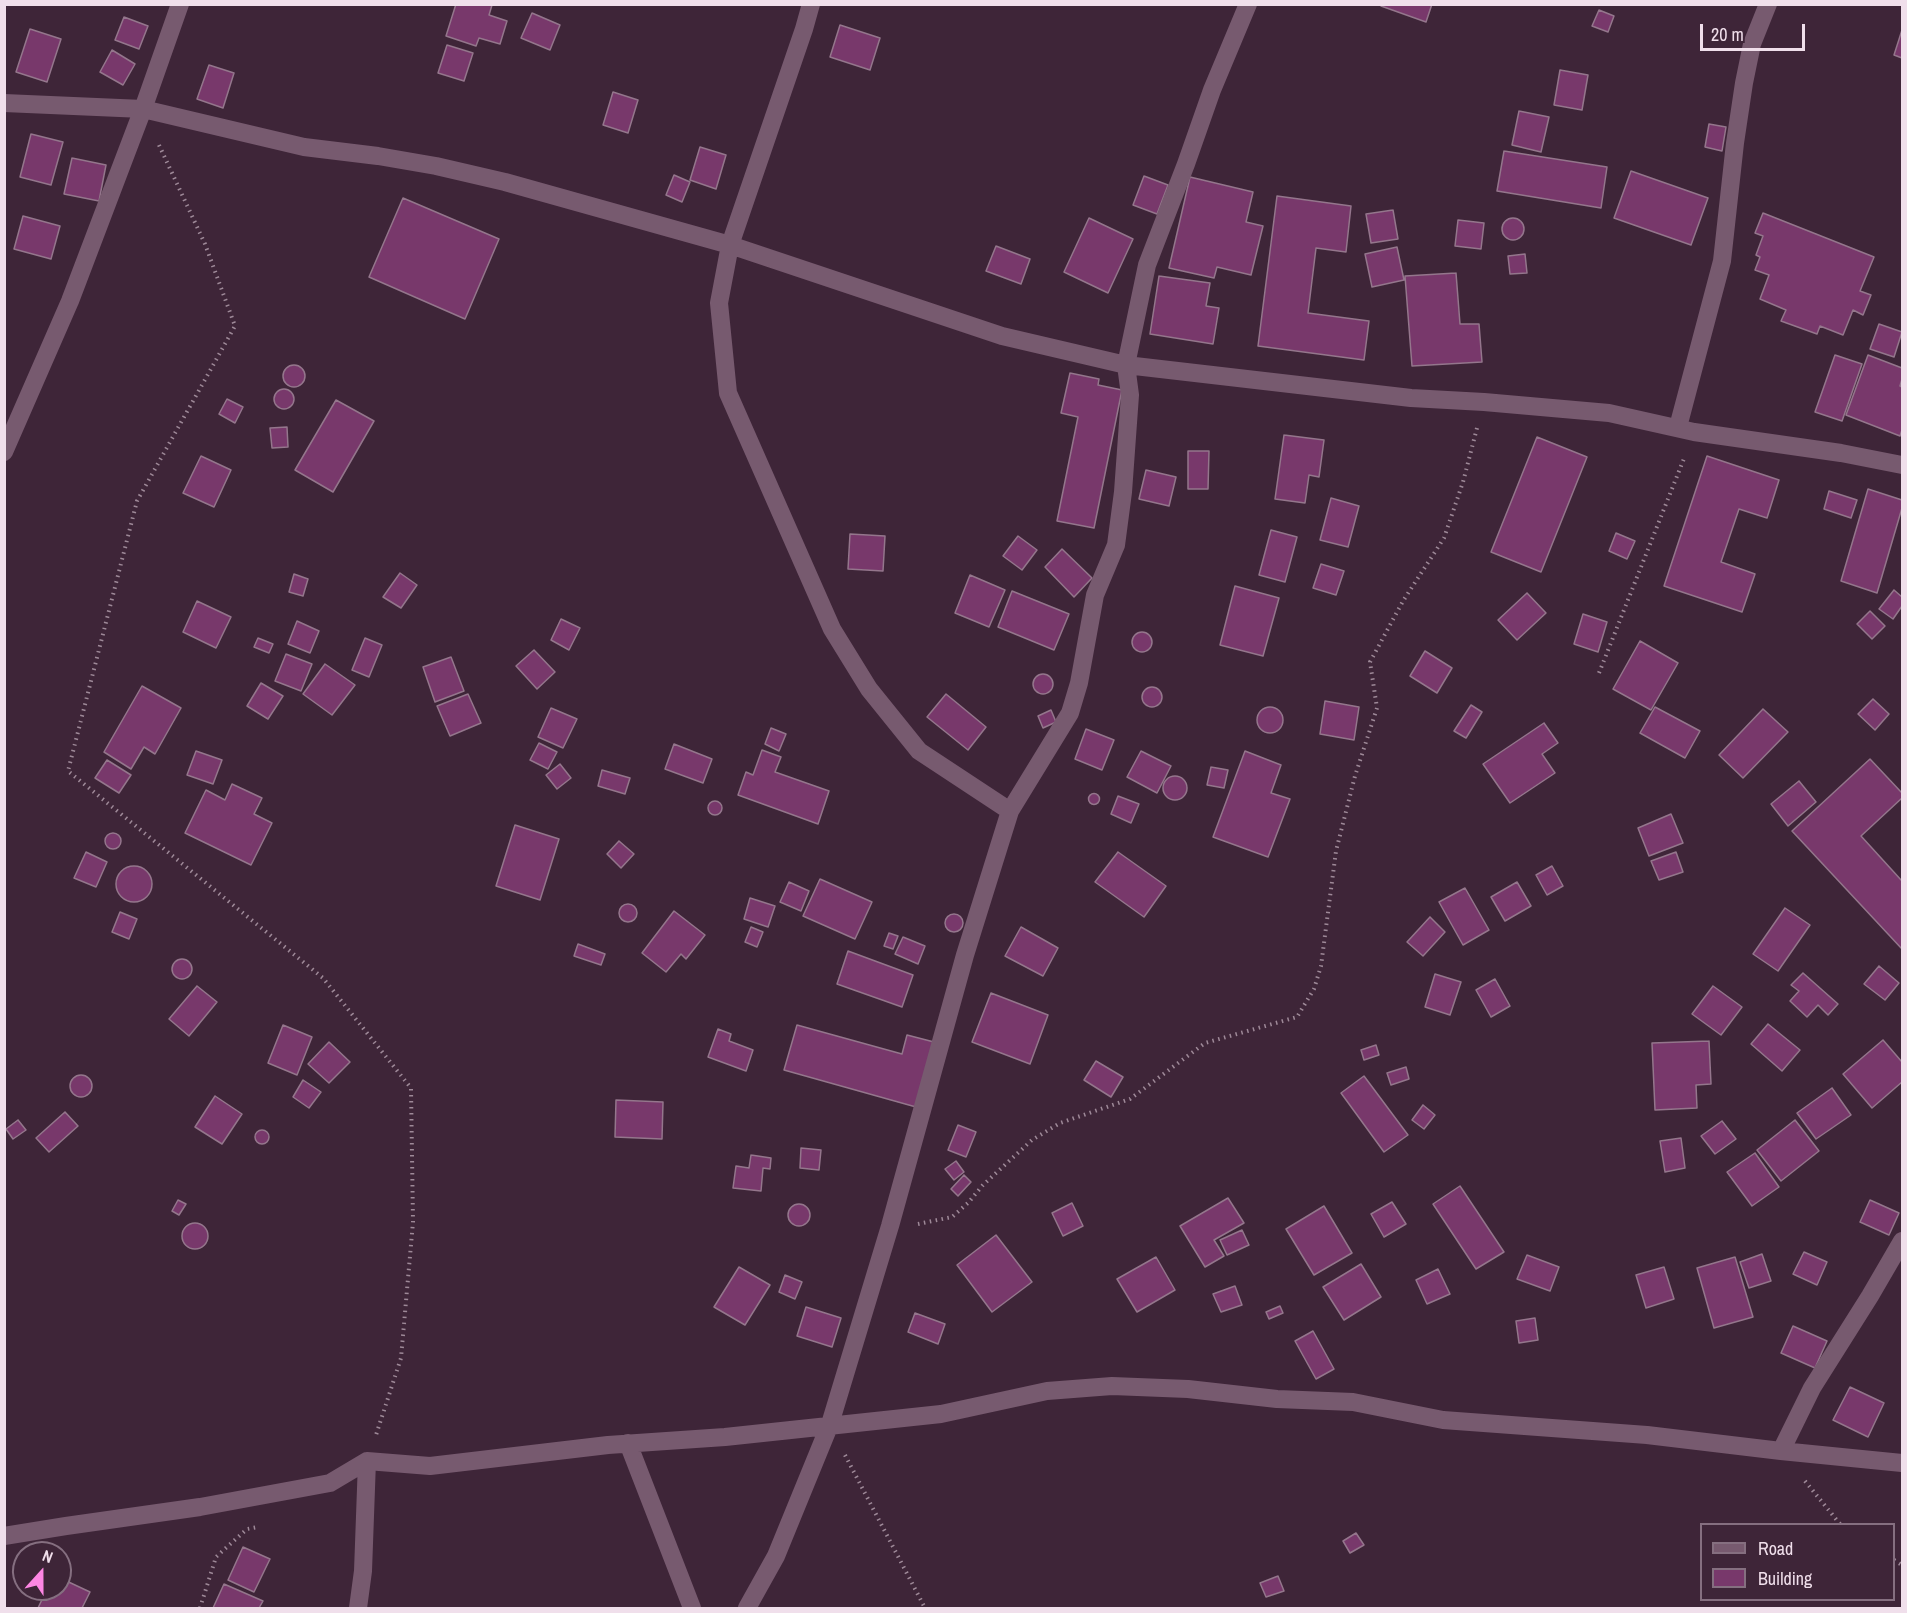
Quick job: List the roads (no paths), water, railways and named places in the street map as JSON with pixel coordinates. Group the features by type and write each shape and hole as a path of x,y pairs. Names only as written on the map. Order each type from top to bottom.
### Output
{"street":[{"path":"4,452 70,301 180,4"},
{"path":"811,4 730,245 719,303 728,393 832,629 869,689 919,751 1010,811"},
{"path":"747,1608 776,1556 830,1424 890,1226 965,955 1010,811 1070,713 1079,683 1095,595 1116,545 1123,492 1130,395 1126,365 1148,265 1212,90 1248,4"},
{"path":"1686,429 1722,261 1744,83 1752,44 1768,4"},
{"path":"4,103 143,109 304,147 378,156 482,177 730,245 1002,336 1126,365 1411,399 1484,402 1609,413 1686,429 1841,453 1902,465"},
{"path":"1781,1451 1812,1388 1902,1241"},
{"path":"4,1536 200,1507 330,1483 367,1461 430,1466 628,1443 725,1437 830,1424 941,1414 1047,1391 1112,1386 1188,1389 1277,1399 1353,1402 1443,1420 1647,1436 1902,1463"},
{"path":"628,1443 692,1608"},
{"path":"357,1608 363,1571 367,1461"}]}
